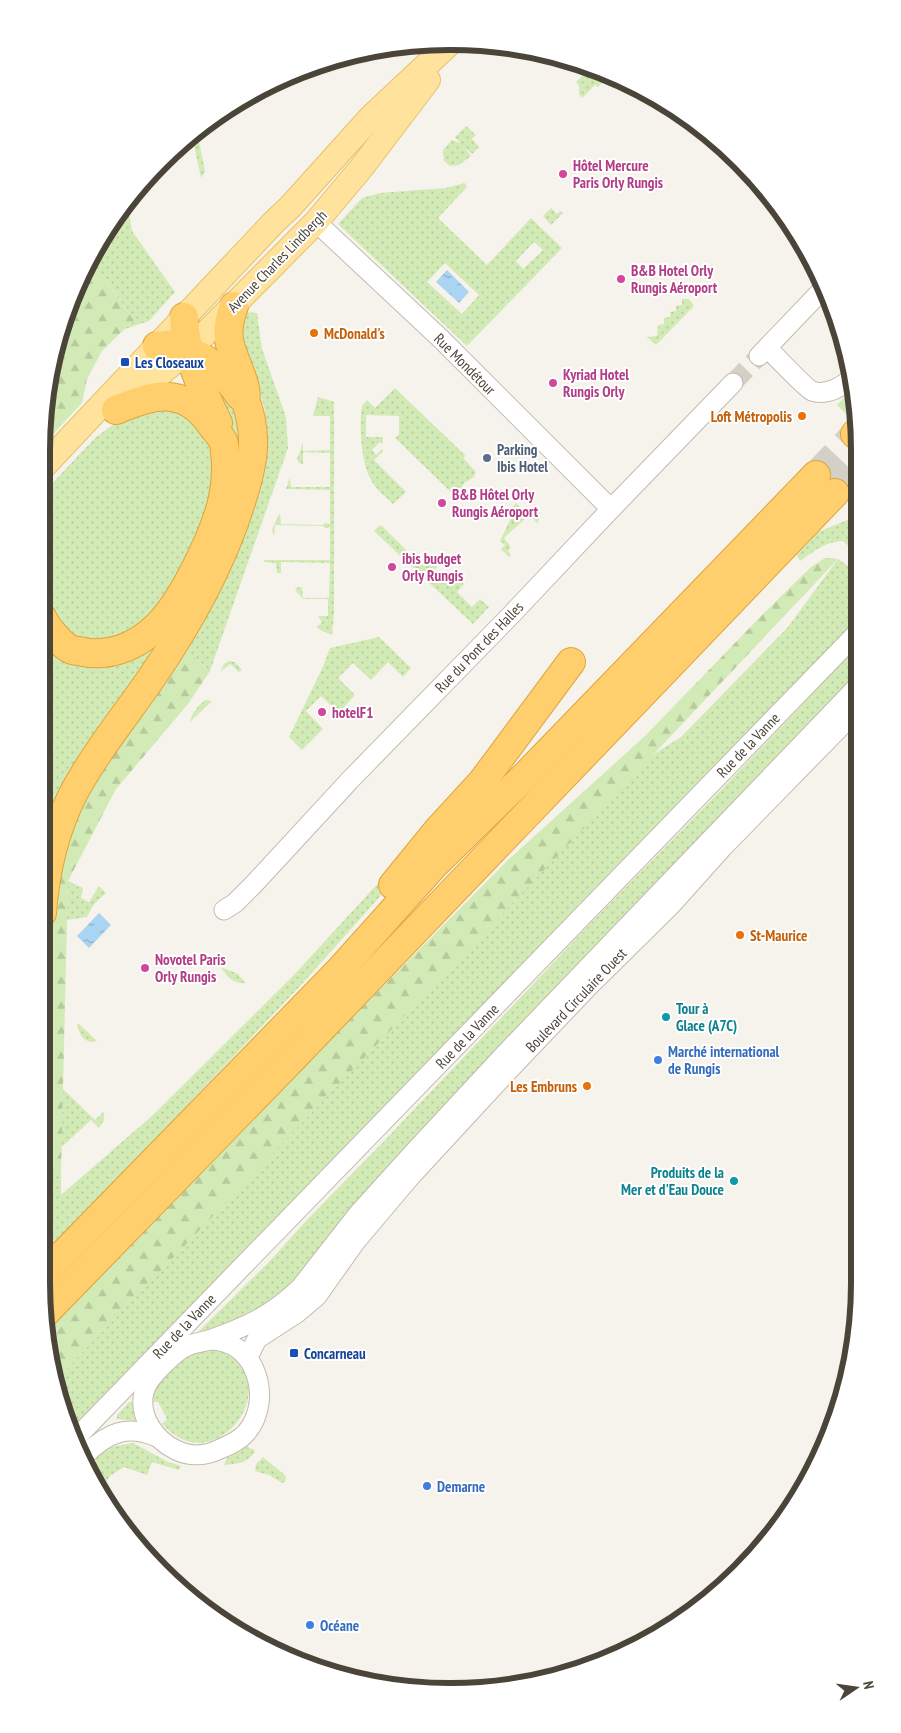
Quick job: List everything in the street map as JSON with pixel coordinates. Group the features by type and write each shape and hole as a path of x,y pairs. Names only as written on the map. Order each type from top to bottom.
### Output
{"highway":[{"path":"50,858 54,841 71,799 92,761 186,626 204,594 233,530 249,476 253,453 253,426 245,399 247,396 246,387 234,361 229,339 229,325 234,306"},
{"path":"50,630 71,649 92,653 116,651 136,643 154,629 171,610 184,590 212,533 222,498 226,467 223,441 220,426 199,381 189,350 185,334 184,317"},
{"path":"157,346 176,344 189,350 212,364 226,377 239,396 245,399"},
{"path":"116,410 151,397 170,396 198,409 223,441"},
{"path":"50,1269 339,970 435,864 826,484 302,1049 51,1307"},
{"path":"339,970 342,948 437,831 482,782 571,662"}],"main road":[{"name":"Avenue Charles Lindbergh","path":"50,460 132,371 290,207 371,117 442,50"},
{"name":"Avenue Charles Lindbergh","path":"64,445 80,439 116,410 189,350 234,306 316,222 362,167 452,50"},
{"path":"316,222 310,211 381,123 399,92"}],"street":[{"name":"Rue Mondétour","path":"316,222 452,350 611,509"},
{"path":"819,293 763,352 811,390 822,392 834,389 845,383"},
{"name":"Rue du Pont des Halles","path":"224,910 235,903 253,885 350,780 733,383"},
{"name":"Rue de la Vanne","path":"79,1434 851,638"},
{"path":"83,1443 180,1350 252,1324 297,1291 358,1214 414,1152 506,1053 851,693"},
{"name":"Boulevard Circulaire Ouest","path":"248,1357 257,1339 297,1313 317,1296 356,1240 410,1177 588,987 672,904 723,848 850,717"},
{"path":"88,1453 105,1438 122,1432 139,1430 157,1437 171,1448 189,1454 200,1455 214,1452 240,1439 252,1423 259,1400 256,1376 248,1357 233,1345 218,1340 209,1340"},
{"path":"151,1378 144,1390 144,1409 147,1420 157,1437"}],"green space":[{"path":"585,73 605,80 598,87 595,85 582,98 576,82"},
{"path":"466,126 476,135 472,139 479,147 472,154 464,147 471,156 459,165 450,166 444,161 443,150 452,140 460,143 455,137"},
{"path":"199,139 205,171 201,178 194,143"},
{"path":"465,183 467,187 438,218 487,265 531,218 562,248 467,346 338,224 362,198 380,193 446,188","holes":["534,242 543,250 523,269 516,261","445,263 479,295 462,314 427,282"]},
{"path":"551,208 557,214 560,211 563,213 551,225 543,216"},
{"path":"129,212 132,231 175,292 149,321 125,329 134,320 105,279 94,268 117,228"},
{"path":"94,268 105,279 134,320 102,351 87,379 82,403 51,437 53,398 64,347 80,297"},
{"path":"682,299 689,299 694,306 656,345 647,337 657,336 658,325 664,324 664,318 670,317 670,312 676,311 676,306 682,305"},
{"path":"246,312 257,313 262,349 286,417 288,448 210,671 182,647 266,437 264,406 238,336"},
{"path":"203,370 228,392 243,429 242,488"},
{"path":"395,388 465,455 464,459 476,472 474,477 464,483 459,493 454,495 395,438 399,435 399,416 366,415 366,437 383,437 382,444 380,442 372,450 376,455 382,449 383,451 374,460 406,492 393,504 372,482 367,471 363,453 361,433 362,406 367,400 375,408"},
{"path":"847,394 850,418 837,405"},
{"path":"318,397 334,402 334,615 332,635 317,627 322,622 318,616 328,616 328,599 303,599 295,590 298,587 302,587 303,598 329,598 330,563 281,562 281,573 277,573 276,563 264,562 264,560 330,560 330,527 275,525 274,536 272,529 280,513 281,524 330,524 330,490 286,489 290,477 291,487 330,487 330,453 303,452 303,464 299,463 297,459 303,443 303,451 330,450 330,416 313,416"},
{"path":"145,408 181,409 211,445 216,471 192,559 139,632 83,645 50,611 50,486 96,437 114,424"},
{"path":"516,503 527,513 534,506 540,512 540,518 537,523 529,515 504,538 511,547 508,551 511,556 509,557 501,549 505,545 500,541 514,512 511,508"},
{"path":"851,518 851,548 843,541 830,543 800,561 797,555 818,532"},
{"path":"381,525 420,564 427,557 439,564 433,572 451,586 458,578 464,584 457,592 472,607 480,599 489,607 473,624 374,531"},
{"path":"825,558 838,559 585,827 61,1375 52,1320 508,860 645,736 811,567"},
{"path":"838,559 851,568 851,627 76,1425 61,1375 646,759 681,737 788,627"},
{"path":"379,637 411,668 403,677 388,662 371,680 353,663 338,678 355,695 339,713 321,696 306,711 323,729 302,750 289,737 322,669 330,648"},
{"path":"161,639 50,823 50,647 86,665 97,667 117,665 144,651"},
{"path":"182,647 210,671 188,704 116,789 68,881 61,1170 50,1170 51,903 59,859 81,801"},
{"path":"851,653 851,683 295,1285 274,1303 215,1330 198,1332 268,1263 590,924"},
{"path":"229,661 235,662 242,670 239,672 230,664 220,672 224,664"},
{"path":"206,700 212,701 190,722 196,710"},
{"path":"486,769 377,900 301,985 50,1251 50,1170 61,1170 61,1195 153,1115 293,976 470,783"},
{"path":"68,881 83,888 81,898 89,902 99,886 106,893 94,904 87,917 67,920"},
{"path":"221,967 238,974 246,983 231,979"},
{"path":"77,1024 97,1041 93,1042 83,1038"},
{"path":"63,1089 95,1120 103,1112 104,1116 99,1128 91,1120 61,1146"},
{"path":"217,1349 232,1358 243,1370 248,1383 245,1409 229,1431 217,1439 204,1443 187,1441 175,1435 162,1424 167,1419 158,1402 151,1402 152,1390 170,1365 195,1351"},
{"path":"129,1402 132,1402 136,1421 117,1419 117,1415"},
{"path":"133,1443 168,1462 181,1466 179,1470 152,1462 147,1475 124,1467 110,1476 104,1484 96,1468 96,1453 110,1447"},
{"path":"247,1447 255,1450 250,1458 238,1463 224,1465 232,1452"},
{"path":"263,1457 286,1476 285,1482 282,1483 269,1475 255,1471 256,1464"}],"water":[{"path":"447,270 469,292 459,303 436,282"},
{"path":"99,913 111,925 89,948 77,936"}],"tunnel":[{"path":"733,383 759,356"},
{"path":"816,475 851,439"},
{"path":"835,493 851,476"}],"place":[{"name":"Hôtel Mercure Paris Orly Rungis","path":"563,174"},
{"name":"B&B Hotel Orly Rungis Aéroport","path":"621,279"},
{"name":"McDonald's","path":"314,333"},
{"name":"Les Closeaux","path":"125,362"},
{"name":"Kyriad Hotel Rungis Orly","path":"553,383"},
{"name":"Loft Métropolis","path":"802,416"},
{"name":"Parking Ibis Hotel","path":"487,458"},
{"name":"B&B Hôtel Orly Rungis Aéroport","path":"442,503"},
{"name":"ibis budget Orly Rungis","path":"392,567"},
{"name":"hotelF1","path":"322,712"},
{"name":"St-Maurice","path":"740,935"},
{"name":"Novotel Paris Orly Rungis","path":"145,968"},
{"name":"Tour à Glace (A7C)","path":"666,1017"},
{"name":"Marché international de Rungis","path":"658,1060"},
{"name":"Les Embruns","path":"587,1086"},
{"name":"Produits de la Mer et d'Eau Douce","path":"734,1181"},
{"name":"Concarneau","path":"294,1353"},
{"name":"Demarne","path":"427,1486"},
{"name":"Océane","path":"310,1625"}]}
